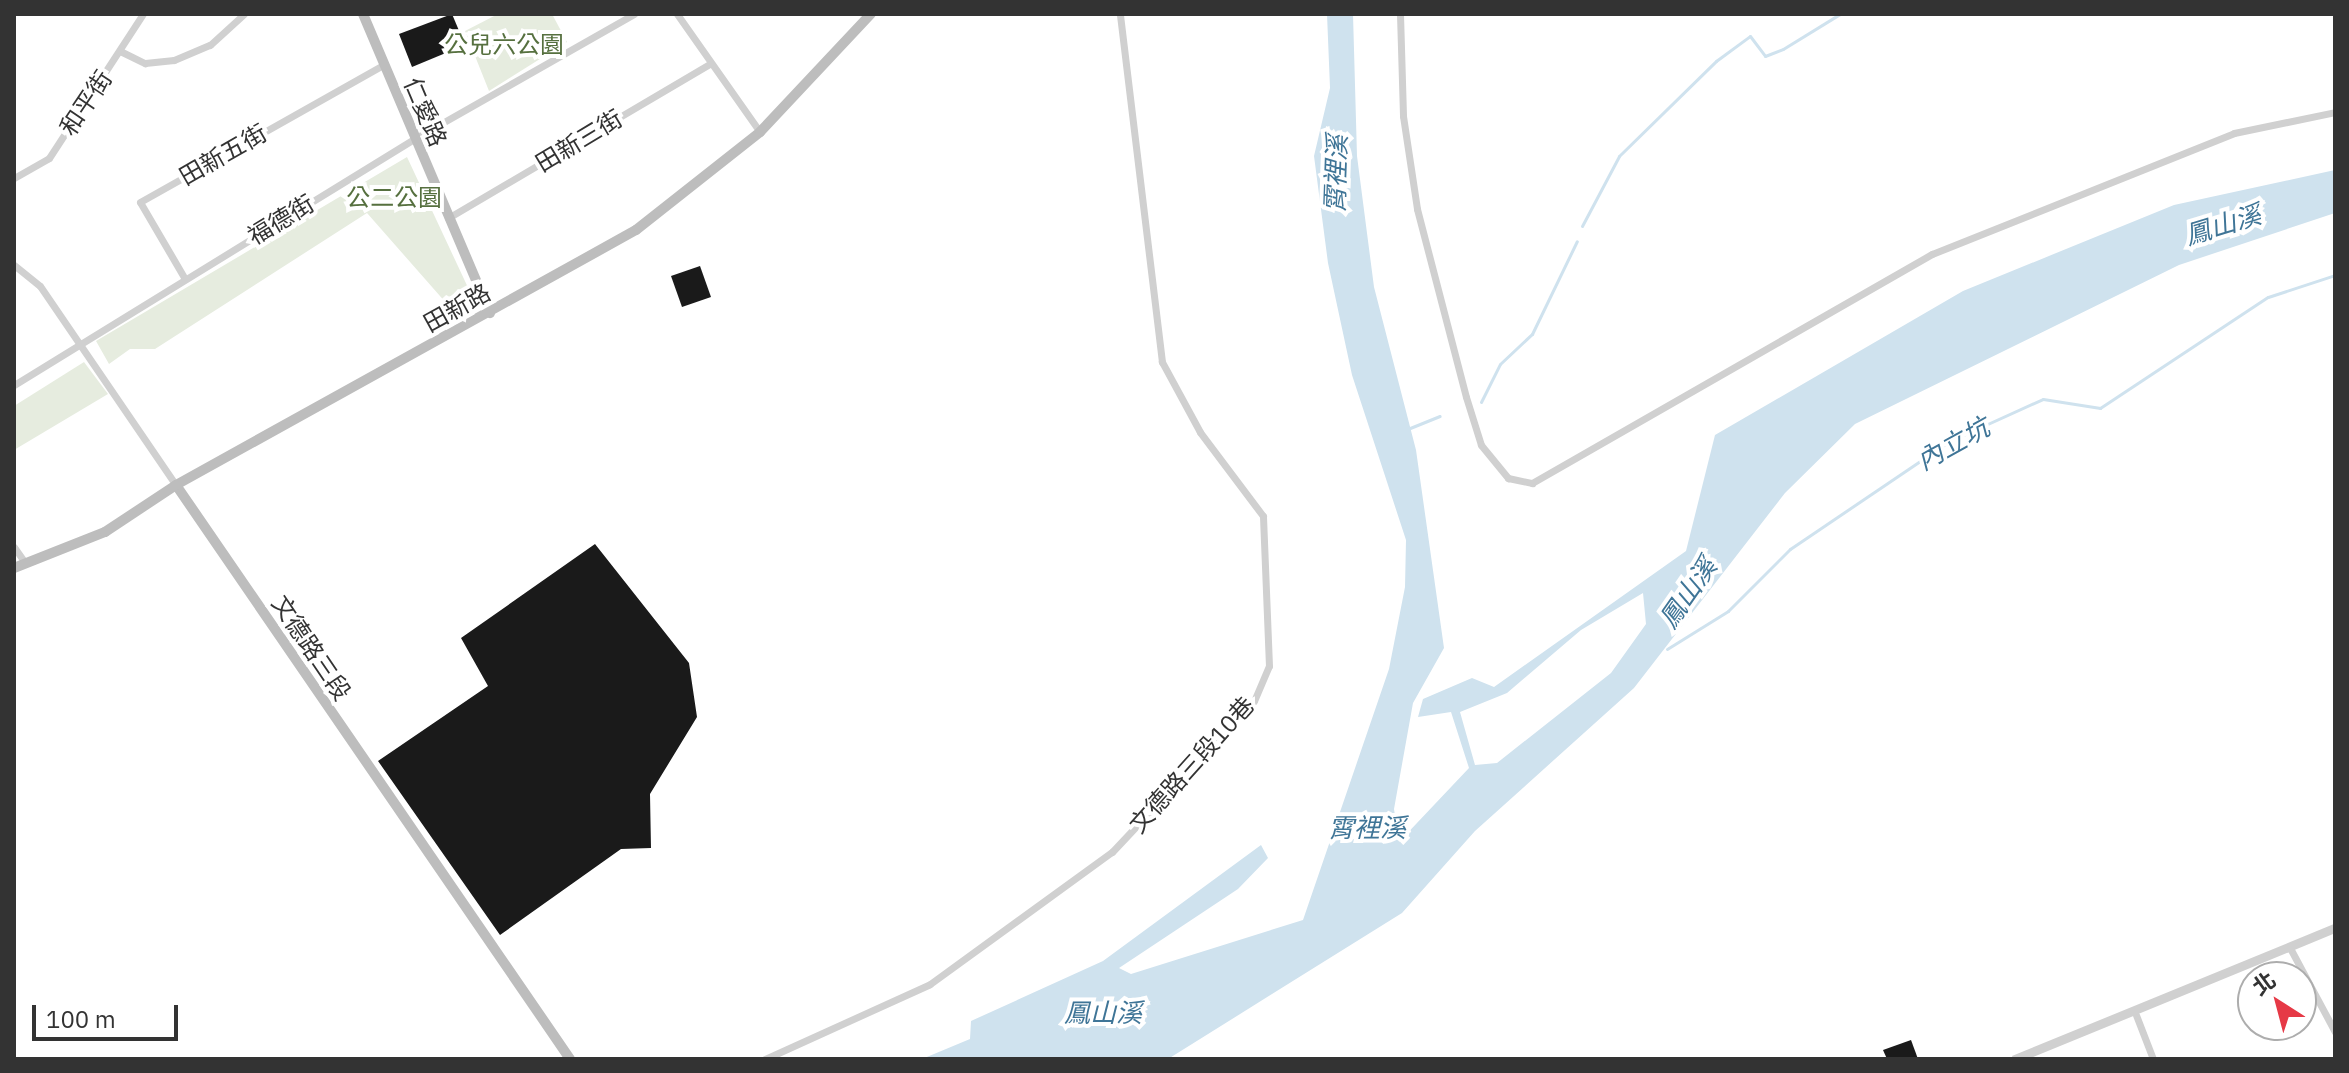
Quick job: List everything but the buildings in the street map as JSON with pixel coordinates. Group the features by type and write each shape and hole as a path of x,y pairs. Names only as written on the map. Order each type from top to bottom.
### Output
{"main road":[{"name":"仁愛路","path":"363,14 490,313"},
{"name":"田新路","path":"14,568 105,532 176,485 490,313 657,216 760,132 871,14"},
{"name":"文德路三段","path":"176,485 570,1059"}],"street":[{"name":"和平街","path":"14,178 49,158 143,14"},
{"path":"120,51 145,63 174,60 210,45 244,14"},
{"name":"福德街","path":"14,385 414,139 634,14"},
{"path":"677,14 709,64 760,132"},
{"name":"文德路三段10巷","path":"765,1059 930,984 1112,852 1254,701 1269,666 1263,516 1200,432 1162,362 1120,14"},
{"path":"1400,14 1403,116 1417,209 1466,397 1481,445 1508,478 1532,483 1932,254 2234,133 2335,112"},
{"name":"田新三街","path":"448,218 709,64"},
{"name":"田新五街","path":"185,279 140,202 383,65"},
{"name":"文德路三段","path":"14,265 40,286 176,485"},
{"path":"14,547 25,563"},
{"path":"2015,1059 2136,1015 2335,928"},
{"path":"2290,948 2335,1032"},
{"path":"2136,1015 2153,1059"}],"green space":[{"name":"公兒六公園","path":"498,14 552,14 567,42 489,91 465,31"},
{"name":"公二公園","path":"407,157 471,294 447,304 367,213 155,349 130,349 109,364 96,341"},
{"path":"84,362 108,394 14,450 14,406"}],"water":[{"name":"鳳山溪","path":"1327,14 1353,14 1357,156 1374,287 1416,450 1444,648 1413,703 1394,809 1399,842 1469,768 1451,712 1418,717 1423,699 1472,678 1494,687 1686,551 1715,435 1963,291 2174,205 2335,170 2335,213 2179,265 1855,424 1785,493 1634,688 1475,831 1402,913 1168,1059 922,1059 970,1039 971,1021 1103,961 1261,845 1268,858 1238,889 1119,968 1131,974 1303,920 1389,669 1405,587 1406,540 1352,375 1328,263 1314,156 1330,88","holes":["1643,593 1646,624 1611,673 1497,763 1475,765 1460,712 1507,693 1581,630"]}],"waterway":[{"path":"1582,226 1619,156 1716,61 1750,36 1765,56 1783,49 1840,14"},
{"path":"1481,402 1500,364 1532,334 1577,241"},
{"name":"內立坑","path":"1667,649 1728,611 1790,549 1948,442 2043,399 2100,408 2268,297 2335,275"},
{"path":"1410,428 1440,416"}],"water label":[{"name":"霄裡溪","path":"1336,174"},
{"name":"霄裡溪","path":"1367,828"}]}
